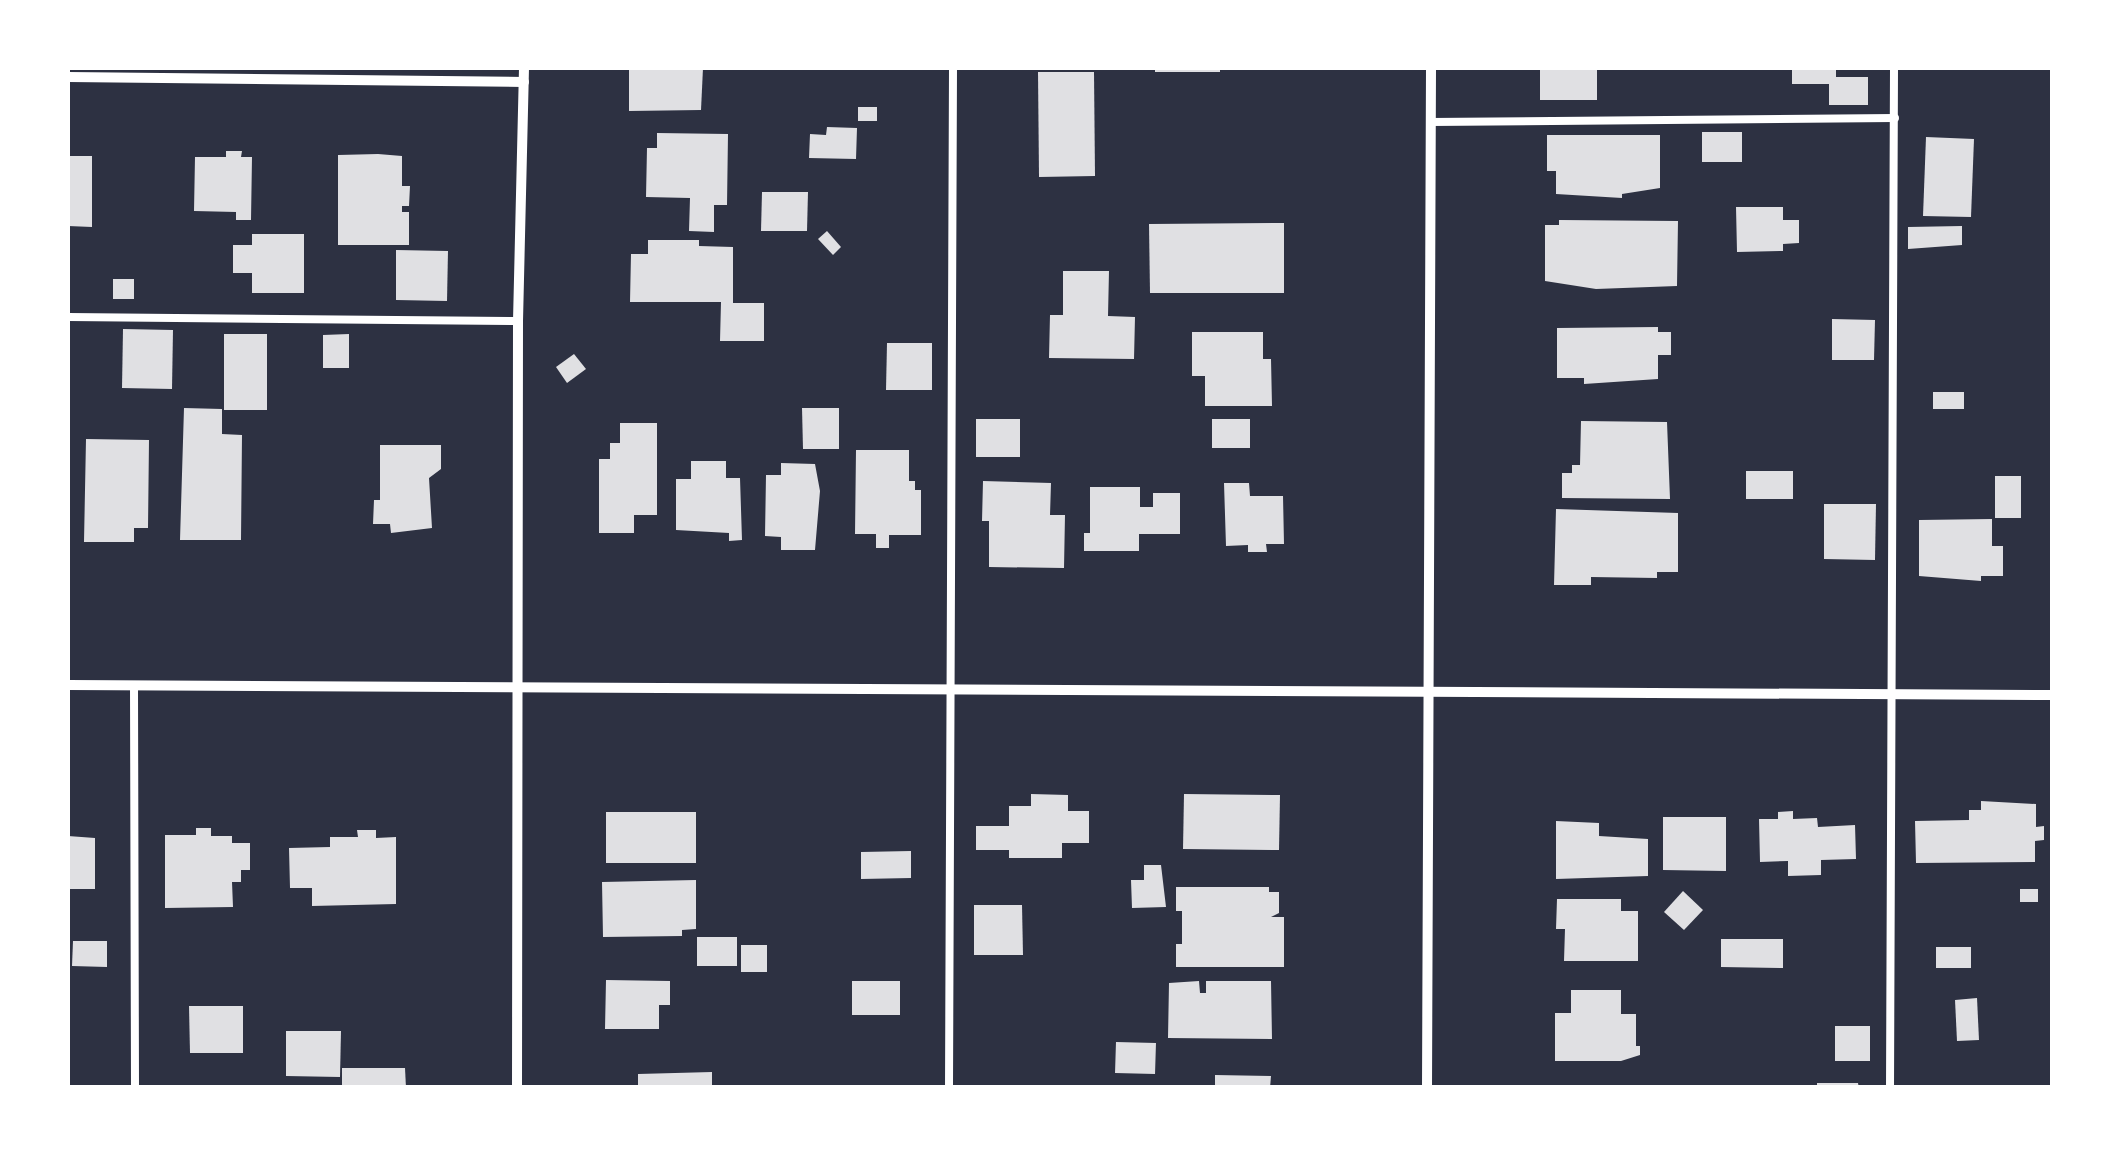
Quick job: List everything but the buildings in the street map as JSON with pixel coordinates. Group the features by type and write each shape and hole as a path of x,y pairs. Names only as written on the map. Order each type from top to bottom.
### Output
{"street":[{"path":"517,1088 518,321 524,68"},
{"path":"1426,1088 1430,68"},
{"path":"68,76 140,72 524,82"},
{"path":"68,685 2052,695"}],"lane":[{"path":"948,1088 954,688 954,68"},
{"path":"1890,1088 1894,68"},
{"path":"1430,122 1894,118"},
{"path":"68,317 518,321"},
{"path":"134,686 135,1088"}]}
